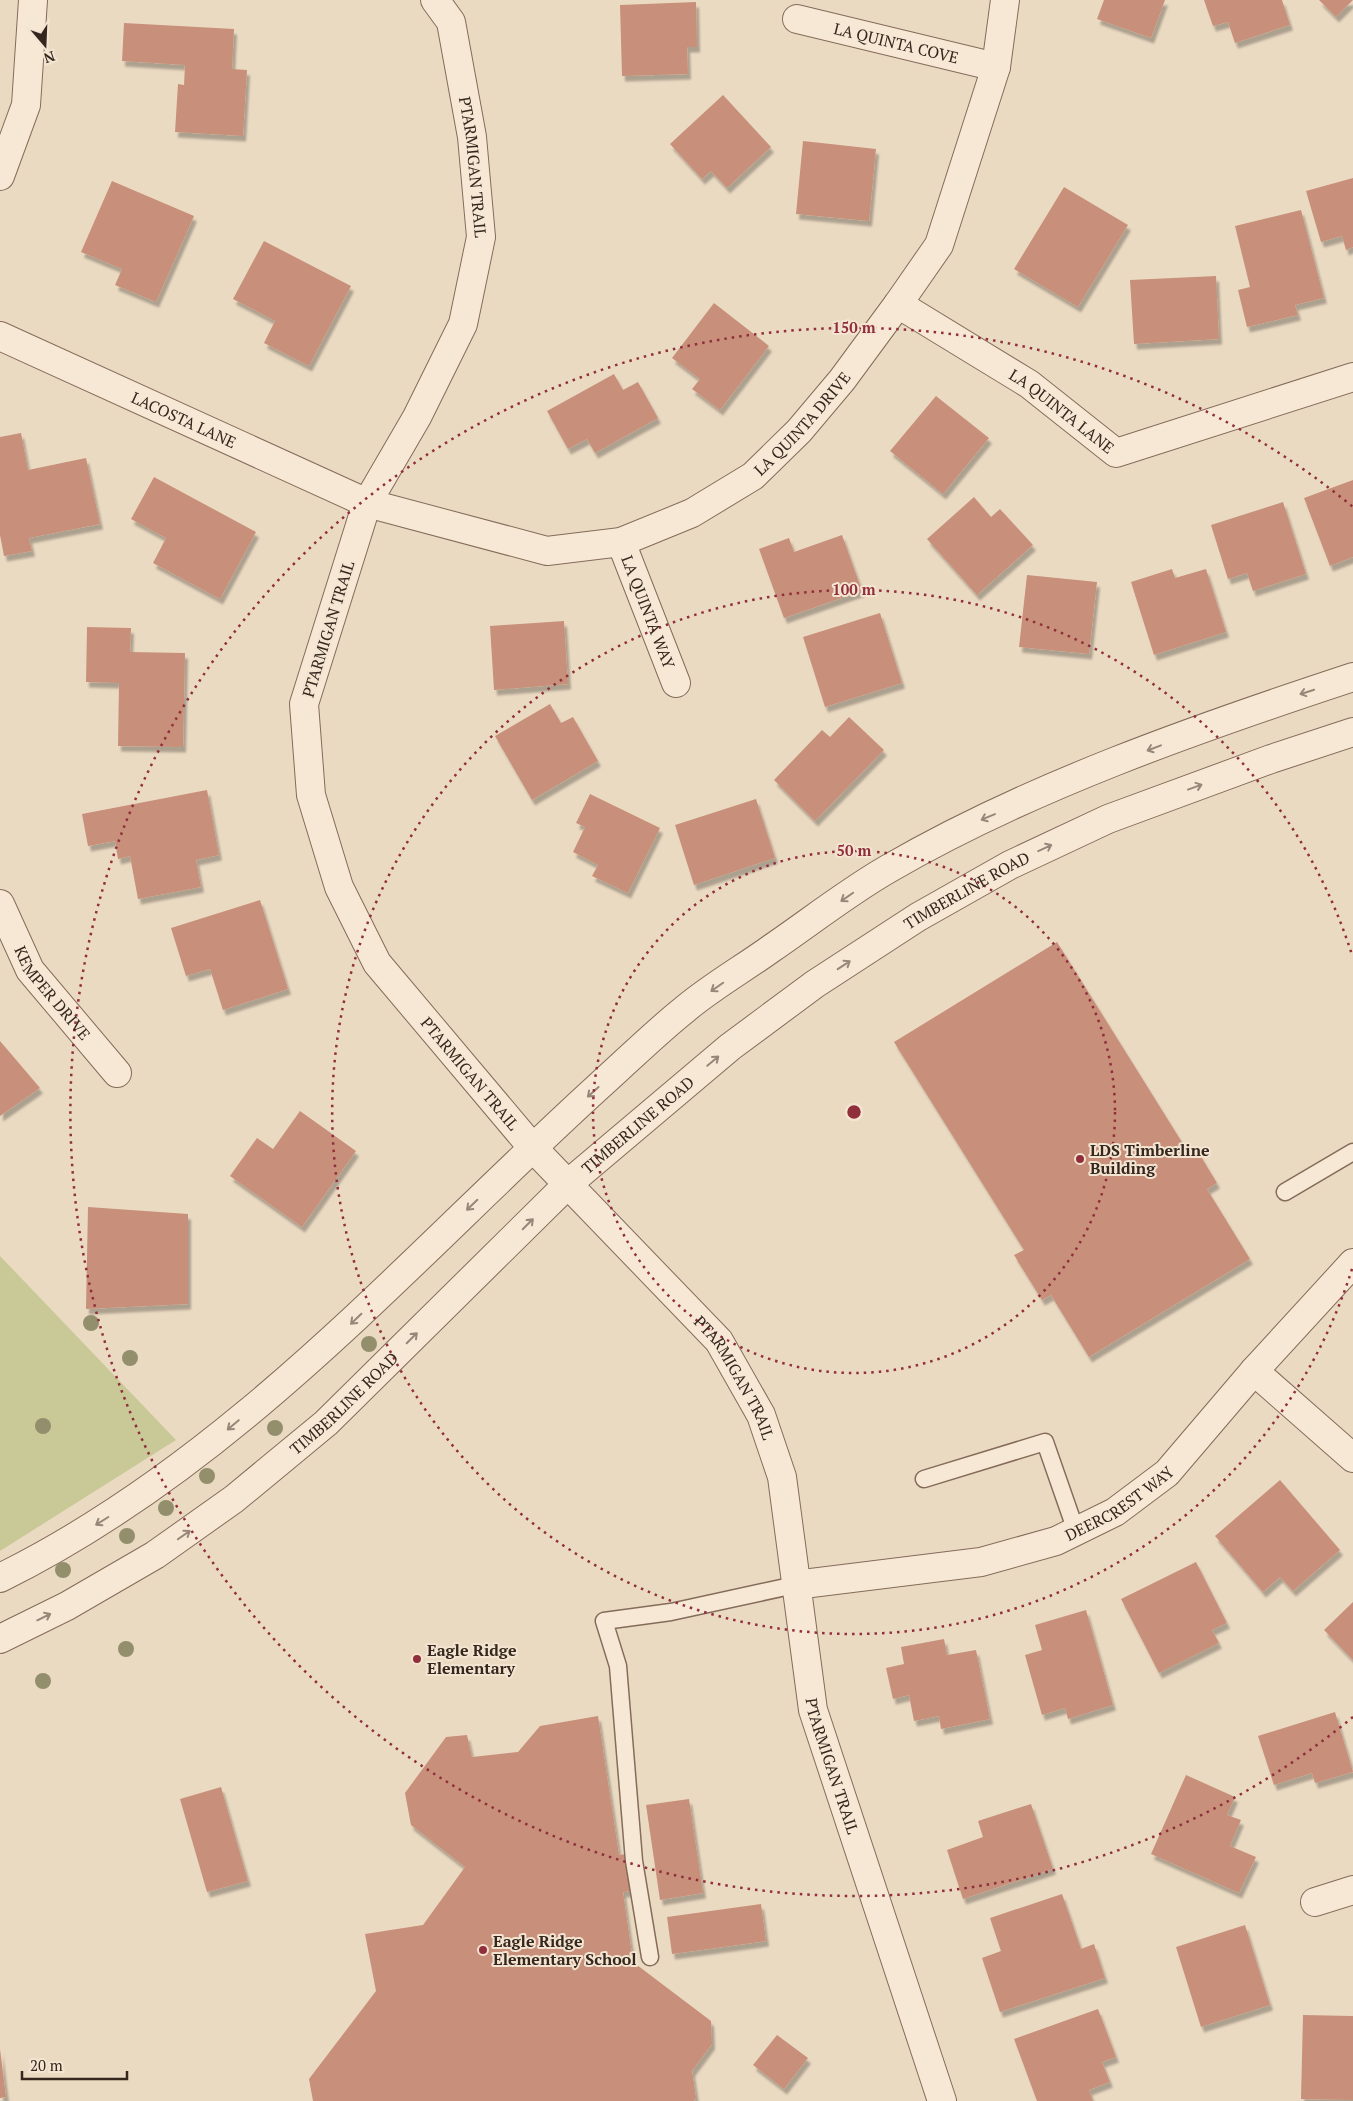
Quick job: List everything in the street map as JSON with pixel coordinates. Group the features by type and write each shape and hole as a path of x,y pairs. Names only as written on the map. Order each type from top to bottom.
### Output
{"street":[{"path":"0,176 26,105 33,0"},
{"name":"PTARMIGAN TRAIL","path":"435,0 451,22 472,137 481,237 463,324 417,417 367,503 304,704 311,795 339,887 377,963 532,1147 569,1183 719,1341 761,1415 782,1477 813,1710 942,2101"},
{"name":"LA QUINTA DRIVE","path":"367,503 547,550 621,542 692,513 753,476 799,431 842,380 939,245 996,67 1005,0"},
{"name":"LA QUINTA COVE","path":"797,19 996,67"},
{"name":"LA QUINTA LANE","path":"898,304 1029,384 1116,453 1353,377"},
{"name":"LACOSTA LANE","path":"0,336 367,503"},
{"name":"LA QUINTA WAY","path":"621,542 676,683"},
{"path":"0,1578 42,1557 133,1501 204,1449 352,1323 532,1147 684,1009 886,870 979,820 1088,773 1254,709 1353,677"},
{"name":"TIMBERLINE ROAD","path":"0,1639 67,1606 156,1555 234,1499 326,1423 569,1183 730,1047 815,984 934,908 1010,865 1108,819 1271,759 1353,732"},
{"name":"KEMPER DRIVE","path":"0,904 30,970 117,1073"},
{"name":"DEERCREST WAY","path":"796,1585 981,1562 1056,1541 1115,1512 1167,1474 1254,1370 1353,1263"},
{"path":"1254,1370 1353,1458"},
{"path":"1315,1902 1353,1890"}],"lane":[{"path":"1285,1192 1353,1152"},
{"path":"924,1479 1045,1442 1076,1531"},
{"path":"650,1958 634,1861 618,1666 604,1620 671,1612 796,1585"}],"shaded area":[{"path":"0,1256 176,1440 0,1551"}],"building":[{"path":"1104,0 1165,0 1151,38 1097,19"},
{"path":"1204,0 1282,0 1290,25 1235,43 1228,22 1213,26"},
{"path":"1319,0 1353,0 1336,17"},
{"path":"696,2 697,47 687,47 688,74 622,76 620,5"},
{"path":"124,23 234,29 232,69 247,70 243,136 175,132 178,84 184,85 185,65 122,61"},
{"path":"723,95 771,147 727,188 711,171 702,179 670,144"},
{"path":"803,141 876,149 869,221 796,214"},
{"path":"1353,178 1353,247 1346,250 1342,236 1321,242 1306,191"},
{"path":"112,181 194,216 156,302 115,285 122,269 81,252"},
{"path":"1064,187 1128,225 1078,307 1014,269"},
{"path":"1301,210 1324,298 1295,305 1298,315 1247,327 1238,290 1250,287 1235,226"},
{"path":"264,241 351,286 309,366 264,343 275,321 233,299"},
{"path":"1216,276 1219,339 1134,344 1130,280"},
{"path":"714,303 769,346 720,410 692,389 700,379 672,358"},
{"path":"614,374 623,390 638,382 658,418 595,453 587,439 568,449 547,411"},
{"path":"936,396 989,438 943,494 890,451"},
{"path":"21,433 28,470 86,458 100,524 29,538 32,551 4,556 0,535 0,437"},
{"path":"154,477 256,532 220,599 153,563 166,538 131,519"},
{"path":"1353,480 1353,557 1330,566 1304,498"},
{"path":"974,497 991,517 1000,509 1033,545 977,595 927,539"},
{"path":"1283,502 1306,574 1253,591 1247,573 1228,579 1211,525"},
{"path":"842,535 862,591 784,618 759,549 789,538 794,552"},
{"path":"1172,569 1175,578 1206,569 1226,632 1154,655 1131,582"},
{"path":"1027,575 1097,582 1089,654 1019,647"},
{"path":"880,613 902,683 825,707 803,637"},
{"path":"564,621 568,684 494,690 490,626"},
{"path":"87,627 131,628 130,652 185,653 183,747 118,746 119,683 86,682"},
{"path":"550,704 561,723 573,717 598,761 532,800 495,736"},
{"path":"849,717 884,750 815,821 774,780 822,730 830,737"},
{"path":"207,790 219,855 196,860 201,887 138,899 130,856 118,859 115,841 88,846 82,814"},
{"path":"590,794 660,828 628,893 592,876 598,865 573,852 585,827 576,823"},
{"path":"756,799 775,858 694,885 675,825"},
{"path":"260,900 288,989 223,1010 210,969 186,976 171,928"},
{"name":"LDS Timberline Building","path":"1057,942 1190,1155 1197,1150 1217,1183 1207,1189 1250,1259 1089,1357 1051,1295 1042,1300 1014,1255 1024,1250 894,1042"},
{"path":"0,1041 40,1088 0,1116"},
{"path":"300,1111 356,1151 302,1227 230,1176 257,1138 273,1149"},
{"path":"88,1207 188,1214 188,1304 86,1309"},
{"path":"1280,1480 1340,1550 1293,1591 1280,1577 1263,1592 1215,1536"},
{"path":"1196,1562 1227,1623 1212,1630 1219,1643 1159,1673 1121,1599"},
{"path":"1353,1602 1353,1660 1324,1630"},
{"path":"1086,1610 1113,1705 1068,1719 1065,1708 1042,1715 1025,1655 1042,1650 1035,1625"},
{"path":"944,1639 947,1655 976,1650 990,1719 941,1729 939,1716 914,1721 909,1695 893,1699 886,1668 904,1664 901,1647"},
{"path":"1335,1712 1353,1772 1315,1783 1312,1773 1274,1785 1258,1736"},
{"path":"598,1716 619,1855 626,1854 632,1891 623,1892 633,1962 711,2021 712,2044 692,2071 696,2098 694,2101 313,2101 309,2079 376,1991 365,1934 423,1925 465,1867 411,1825 405,1793 446,1737 467,1735 472,1757 518,1752 540,1726"},
{"path":"1186,1775 1235,1797 1227,1815 1241,1820 1230,1846 1256,1857 1239,1893 1151,1854"},
{"path":"221,1787 248,1881 207,1892 180,1799"},
{"path":"689,1799 703,1893 660,1900 646,1805"},
{"path":"1031,1804 1053,1869 963,1899 947,1850 983,1837 978,1821"},
{"path":"1062,1894 1081,1949 1094,1944 1105,1978 1000,2012 982,1958 1001,1951 990,1918"},
{"path":"761,1904 766,1941 672,1954 667,1917"},
{"path":"1245,1925 1270,2005 1201,2027 1176,1947"},
{"path":"1098,2009 1116,2057 1102,2062 1110,2082 1089,2090 1093,2101 1037,2101 1014,2039"},
{"path":"1303,2015 1353,2016 1353,2100 1301,2099"},
{"path":"777,2035 808,2058 784,2089 753,2065"},
{"path":"0,2049 6,2097 0,2098"}],"place":[{"name":"LDS Timberline Building","path":"1080,1159"},
{"name":"Eagle Ridge Elementary","path":"417,1659"},
{"name":"Eagle Ridge Elementary School","path":"483,1950"}]}
